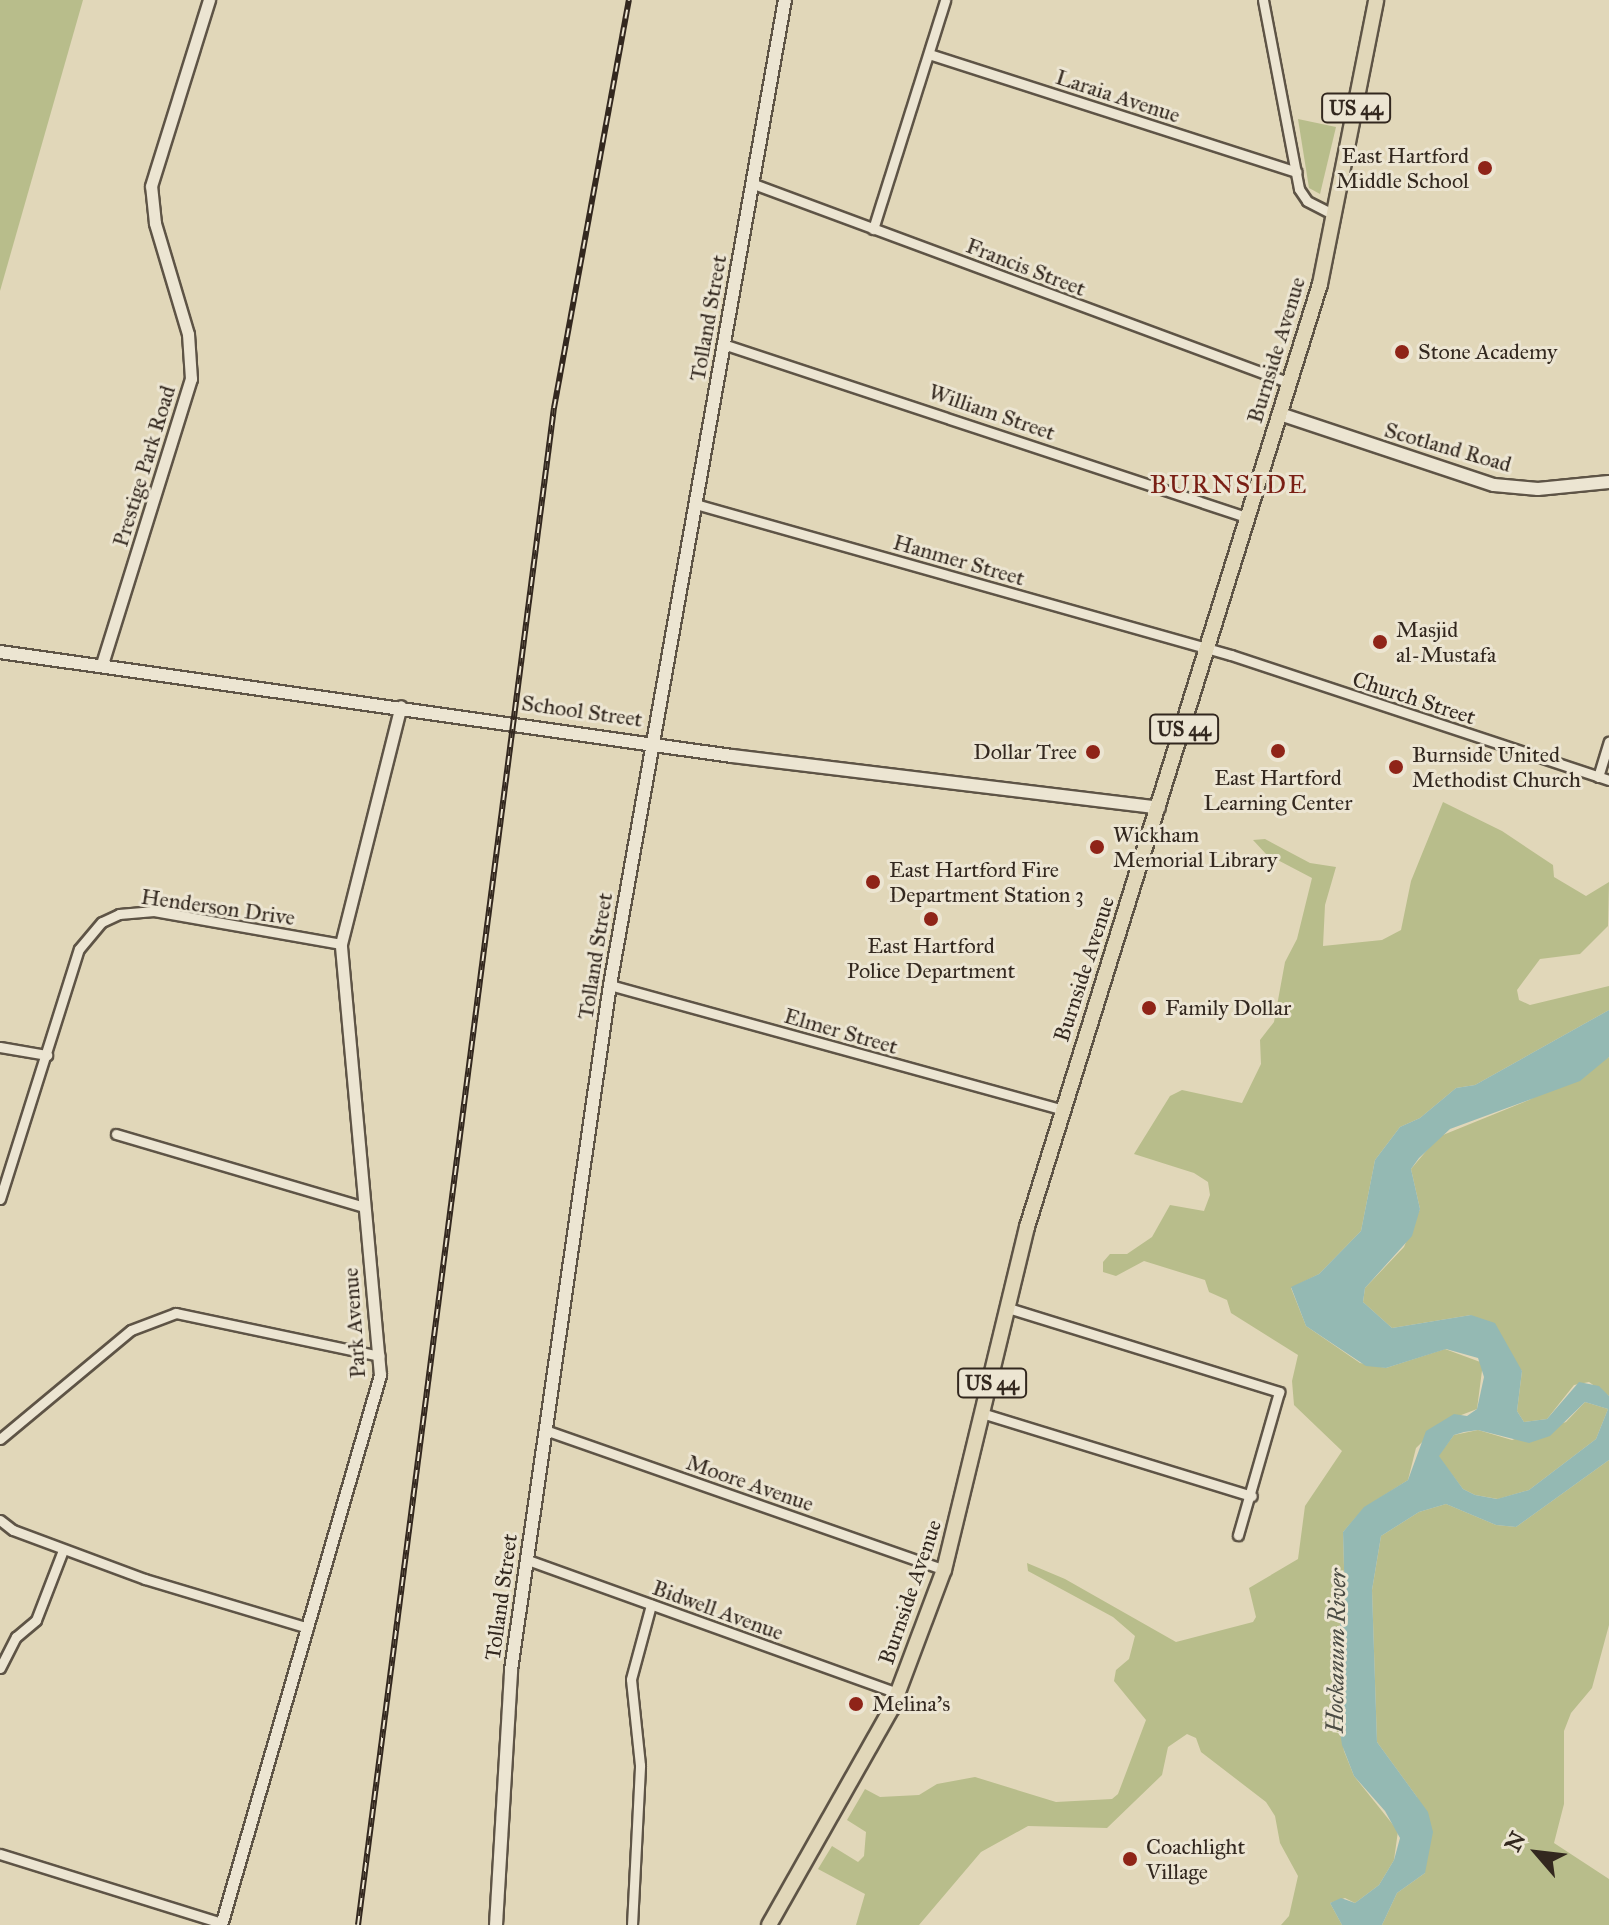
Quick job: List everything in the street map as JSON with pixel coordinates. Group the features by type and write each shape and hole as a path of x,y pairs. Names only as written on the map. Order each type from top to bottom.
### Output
{"main road":[{"name":"Tolland Street","path":"496,1925 511,1670 610,985 651,741 699,505 723,344 785,0"},
{"name":"Burnside Avenue","path":"769,1925 899,1694 944,1570 985,1414 1008,1308 1063,1110 1290,383 1334,215 1376,0"},
{"name":"Scotland Road","path":"1280,414 1494,485 1538,489 1609,482"},
{"name":"School Street","path":"0,652 651,741 732,756 1159,808"}],"street":[{"name":"Prestige Park Road","path":"102,664 191,379 188,334 155,223 151,186 209,0"},
{"path":"873,229 945,0"},
{"path":"1263,0 1297,172 1307,201 1334,215"},
{"name":"Laraia Avenue","path":"929,54 1297,172"},
{"name":"Francis Street","path":"751,183 1290,383"},
{"name":"William Street","path":"723,344 1249,518"},
{"name":"Hanmer Street","path":"699,505 1209,650"},
{"name":"Church Street","path":"1209,650 1609,780"},
{"name":"Park Avenue","path":"221,1924 375,1403 380,1356 341,944 401,706"},
{"path":"1598,777 1609,742"},
{"name":"Henderson Drive","path":"0,1199 79,949 102,922 119,914 154,911 341,944"},
{"name":"Elmer Street","path":"610,985 1063,1110"},
{"path":"0,1047 47,1055"},
{"path":"116,1134 364,1207"},
{"path":"1008,1308 1279,1392 1252,1496 1238,1535"},
{"path":"0,1439 131,1330 176,1313 197,1313 380,1356"},
{"path":"985,1414 1252,1496"},
{"name":"Moore Avenue","path":"545,1430 944,1570"},
{"path":"0,1520 63,1550 308,1628"},
{"path":"0,1668 16,1637 36,1620 63,1550"},
{"name":"Bidwell Avenue","path":"525,1559 899,1694"},
{"path":"632,1925 640,1765 631,1679 651,1605"},
{"path":"0,1854 221,1924"}],"green space":[{"path":"0,0 83,0 0,291"},
{"path":"1298,119 1336,127 1320,194 1309,188"},
{"path":"1443,802 1502,831 1553,865 1554,877 1586,896 1609,882 1608,926 1580,954 1540,959 1517,990 1519,1000 1530,1005 1609,986 1609,1010 1475,1085 1456,1088 1420,1118 1400,1127 1375,1160 1361,1231 1319,1274 1291,1288 1306,1326 1360,1363 1386,1368 1445,1349 1483,1363 1477,1409 1443,1422 1416,1448 1408,1480 1364,1508 1343,1532 1345,1604 1330,1667 1344,1751 1354,1776 1398,1831 1394,1860 1379,1885 1355,1903 1345,1898 1330,1903 1342,1925 1281,1925 1289,1916 1298,1876 1280,1843 1275,1816 1266,1802 1201,1752 1196,1738 1187,1734 1168,1747 1162,1775 1107,1828 1028,1826 981,1852 919,1925 856,1925 865,1894 818,1869 832,1846 858,1862 864,1856 866,1832 847,1820 865,1789 880,1797 919,1795 937,1784 975,1777 1056,1802 1112,1799 1118,1794 1146,1720 1114,1681 1116,1670 1129,1659 1135,1636 1113,1617 1028,1571 1027,1563 1065,1579 1176,1642 1253,1622 1256,1617 1249,1588 1298,1559 1305,1506 1342,1451 1294,1405 1292,1381 1298,1355 1231,1313 1227,1300 1209,1292 1205,1280 1144,1261 1116,1276 1103,1272 1103,1262 1110,1254 1127,1254 1152,1237 1170,1205 1204,1211 1210,1195 1208,1182 1194,1173 1134,1154 1170,1096 1182,1090 1242,1103 1261,1064 1260,1040 1274,1022 1285,962 1297,939 1312,878 1266,854 1253,840 1265,839 1310,863 1336,867 1325,905 1323,946 1382,940 1401,930 1411,881"},
{"path":"1609,1057 1609,1396 1589,1382 1574,1385 1547,1419 1524,1422 1517,1411 1522,1371 1471,1315 1392,1328 1363,1302 1365,1288 1404,1247 1420,1209 1411,1169 1438,1137 1529,1100"},
{"path":"1585,1402 1608,1409 1596,1439 1529,1490 1498,1499 1475,1495 1463,1489 1438,1456 1454,1435 1478,1430 1512,1440 1566,1422"},
{"path":"1609,1460 1609,1625 1592,1688 1571,1713 1564,1731 1564,1804 1554,1843 1609,1879 1609,1925 1382,1925 1397,1893 1425,1873 1417,1797 1377,1742 1372,1590 1381,1536 1419,1512 1446,1504 1496,1525 1516,1527"}],"water":[{"name":"Hockanum River","path":"1609,1010 1609,1057 1580,1081 1450,1129 1419,1158 1411,1169 1420,1209 1412,1236 1365,1288 1363,1302 1392,1328 1471,1315 1495,1323 1522,1371 1517,1411 1524,1422 1547,1419 1579,1382 1599,1386 1609,1396 1609,1460 1516,1527 1496,1525 1446,1504 1419,1512 1381,1536 1372,1590 1377,1742 1428,1812 1433,1832 1425,1873 1397,1893 1382,1925 1342,1925 1330,1903 1341,1898 1355,1903 1379,1885 1394,1860 1400,1838 1385,1811 1354,1776 1342,1745 1330,1667 1345,1604 1343,1532 1364,1507 1408,1480 1426,1431 1454,1414 1467,1416 1477,1409 1484,1377 1478,1358 1446,1349 1386,1368 1366,1366 1306,1326 1291,1287 1319,1274 1361,1231 1375,1160 1400,1127 1420,1118 1456,1088 1475,1085","holes":["1585,1402 1608,1409 1596,1439 1529,1490 1497,1499 1463,1489 1439,1456 1454,1435 1464,1432 1478,1430 1529,1443 1550,1436"]}],"railway":[{"path":"358,1925 554,408 629,0"}],"place":[{"name":"East Hartford Middle School","path":"1485,168"},
{"name":"Stone Academy","path":"1402,352"},
{"name":"Masjid al-Mustafa","path":"1380,642"},
{"name":"East Hartford Learning Center","path":"1278,751"},
{"name":"Dollar Tree","path":"1093,752"},
{"name":"Burnside United Methodist Church","path":"1396,767"},
{"name":"Wickham Memorial Library","path":"1097,847"},
{"name":"East Hartford Fire Department Station 3","path":"873,882"},
{"name":"East Hartford Police Department","path":"931,919"},
{"name":"Family Dollar","path":"1149,1008"},
{"name":"Melina's","path":"856,1704"},
{"name":"Coachlight Village","path":"1130,1859"}],"district":[{"name":"BURNSIDE","path":"1229,485"}]}
